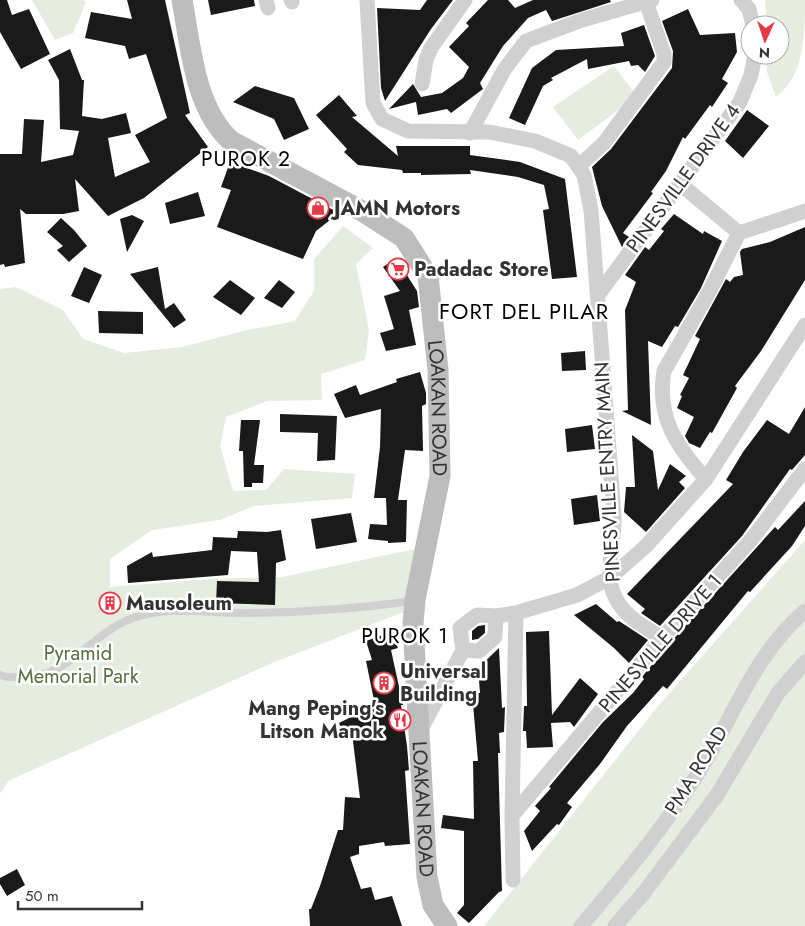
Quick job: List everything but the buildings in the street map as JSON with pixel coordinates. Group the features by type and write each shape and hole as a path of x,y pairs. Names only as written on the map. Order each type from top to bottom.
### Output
{"main road":[{"name":"LOAKAN ROAD","path":"182,0 200,89 220,131 231,141 362,211 404,238 428,276 438,370 440,476 415,600 413,624 427,877 433,905 447,926"}],"street":[{"path":"367,0 372,103 382,118 408,132 470,132 489,132 535,141 571,156 580,166 604,143 664,62 664,54 649,1 582,20 526,41 504,70 470,132"},
{"path":"422,84 426,60 431,48 466,0"},
{"path":"741,0 749,9 750,15"},
{"name":"PINESVILLE DRIVE 4","path":"598,296 740,102 753,65"},
{"name":"PINESVILLE ENTRY MAIN","path":"580,166 584,174 590,210 598,296 614,520 611,577 613,592 622,609 636,622 662,638"},
{"path":"679,183 739,233"},
{"path":"706,479 675,441 668,423 662,383 664,371 709,292 739,233 805,211"},
{"path":"418,733 463,650 460,628 477,615 496,616 516,612 576,595 611,577 646,546 706,479 805,325"},
{"name":"PINESVILLE DRIVE 1","path":"512,816 662,638 751,540 805,469"},
{"name":"PMA ROAD","path":"581,926 608,894 696,778 747,682 786,627 805,611"},
{"path":"514,880 512,816 516,612"},
{"path":"463,650 479,651 495,637 496,616"},
{"name":"PMA ROAD","path":"615,926 717,795 778,693 805,662"},
{"path":"608,894 629,910"}],"lane":[{"path":"0,675 34,678 60,669 117,625 143,614 184,610 240,613 336,610 415,600"}],"green space":[{"path":"32,0 83,0 86,2 73,33 55,40"},
{"path":"765,0 805,0 805,26 798,66 786,88 776,97 767,72 767,65 790,65 790,15 766,15"},
{"path":"614,66 637,96 578,140 553,107"},
{"name":"Pyramid Memorial Park","path":"343,226 373,248 356,264 369,330 365,360 321,374 322,400 267,401 226,417 220,446 233,491 266,490 284,469 355,474 352,498 254,506 220,520 152,530 110,559 110,587 211,579 282,577 415,549 408,613 401,613 272,663 8,781 0,794 0,289 16,287 63,310 83,339 124,353 182,347 243,331 295,321 314,291 314,259"},
{"path":"805,540 805,926 484,926 658,706"}],"place":[{"name":"JAMN Motors","path":"318,208"},
{"name":"Padadac Store","path":"398,269"},
{"name":"Mausoleum","path":"110,603"},
{"name":"Universal Building","path":"384,683"},
{"name":"Mang Peping's Litson Manok","path":"400,720"}],"district":[{"name":"PUROK 2","path":"246,159"},
{"name":"FORT DEL PILAR","path":"524,311"},
{"name":"PUROK 1","path":"405,636"}]}
